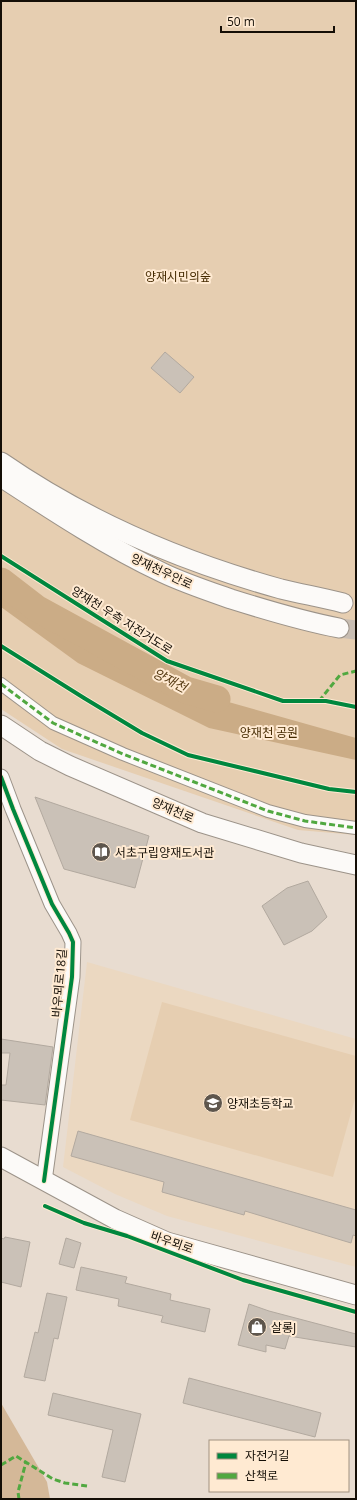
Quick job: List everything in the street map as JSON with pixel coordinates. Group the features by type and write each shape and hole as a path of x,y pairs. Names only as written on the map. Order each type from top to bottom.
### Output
{"street":[{"name":"양재천우안로","path":"1,462 9,477 117,550 163,573 207,591 265,610 308,622 339,628"},
{"name":"양재천우안로","path":"9,477 137,538 214,568 281,589 344,603"},
{"path":"1,684 53,723 123,754 268,811 306,821 356,828"},
{"name":"양재천로","path":"1,725 40,752 202,822 302,853 356,866"},
{"name":"바우뫼로18길","path":"1,777 7,811 52,904 69,933 73,950 72,977 44,1181"},
{"name":"바우뫼로","path":"1,1157 115,1219 167,1242 356,1295"}],"shaded area":[{"path":"1,577 37,608 186,690 356,738 356,760 209,728 78,663 1,607"},
{"name":"양재초등학교","path":"87,962 356,1039 356,1267 167,1216 115,1194 63,1167"},
{"path":"1,1403 47,1482 50,1499 1,1499"}],"green space":[{"name":"양재시민의숲","path":"1,1 356,1 356,835 298,830 62,749 1,709"},
{"path":"162,1002 356,1056 356,1095 333,1177 130,1120"}],"building":[{"path":"165,352 194,377 180,393 151,368"},
{"name":"서초구립양재도서관","path":"35,797 149,836 135,888 64,869"},
{"path":"308,881 327,917 312,931 284,945 262,906 287,888"},
{"path":"1,1039 53,1047 45,1105 1,1100 1,1085 6,1085 10,1053 1,1053"},
{"path":"78,1131 356,1210 356,1236 353,1235 351,1243 245,1211 244,1215 162,1192 164,1182 71,1156"},
{"path":"5,1237 30,1242 21,1287 1,1282 1,1238 4,1239"},
{"path":"66,1238 81,1243 74,1268 59,1264"},
{"path":"81,1267 127,1277 125,1283 171,1294 170,1300 210,1309 205,1332 161,1322 163,1316 118,1306 119,1299 76,1290"},
{"path":"47,1293 67,1297 58,1339 54,1338 45,1381 24,1377 35,1332 38,1333"},
{"path":"249,1304 269,1311 356,1334 356,1347 289,1336 285,1349 266,1345 266,1352 238,1345"},
{"path":"189,1378 321,1413 315,1437 183,1403"},
{"path":"53,1393 141,1414 125,1482 102,1477 113,1430 48,1415"}],"waterway":[{"name":"양재천","path":"1,581 36,608 186,690 217,699"}],"tunnel":[{"path":"339,628 356,630"}],"marked path":[{"path":"319,701 340,675 356,671"},
{"path":"1,684 53,723 123,754 268,811 305,821 356,828"},
{"path":"1,1465 16,1456 53,1479 65,1483 87,1486"},
{"path":"19,1499 18,1492 26,1462"}],"cycle path":[{"name":"양재천 우측 자전거도로","path":"1,556 167,661 283,701 326,701 356,707"},
{"path":"1,646 142,733 188,755 329,789 356,792"},
{"path":"1,777 52,904 73,942 72,977 44,1181"},
{"path":"45,1206 84,1223 127,1236 243,1280 356,1312"}],"place":[{"name":"서초구립양재도서관","path":"101,852"},
{"name":"양재초등학교","path":"213,1103"},
{"name":"살롱J","path":"257,1327"}],"park label":[{"name":"양재천 공원","path":"269,732"}]}
